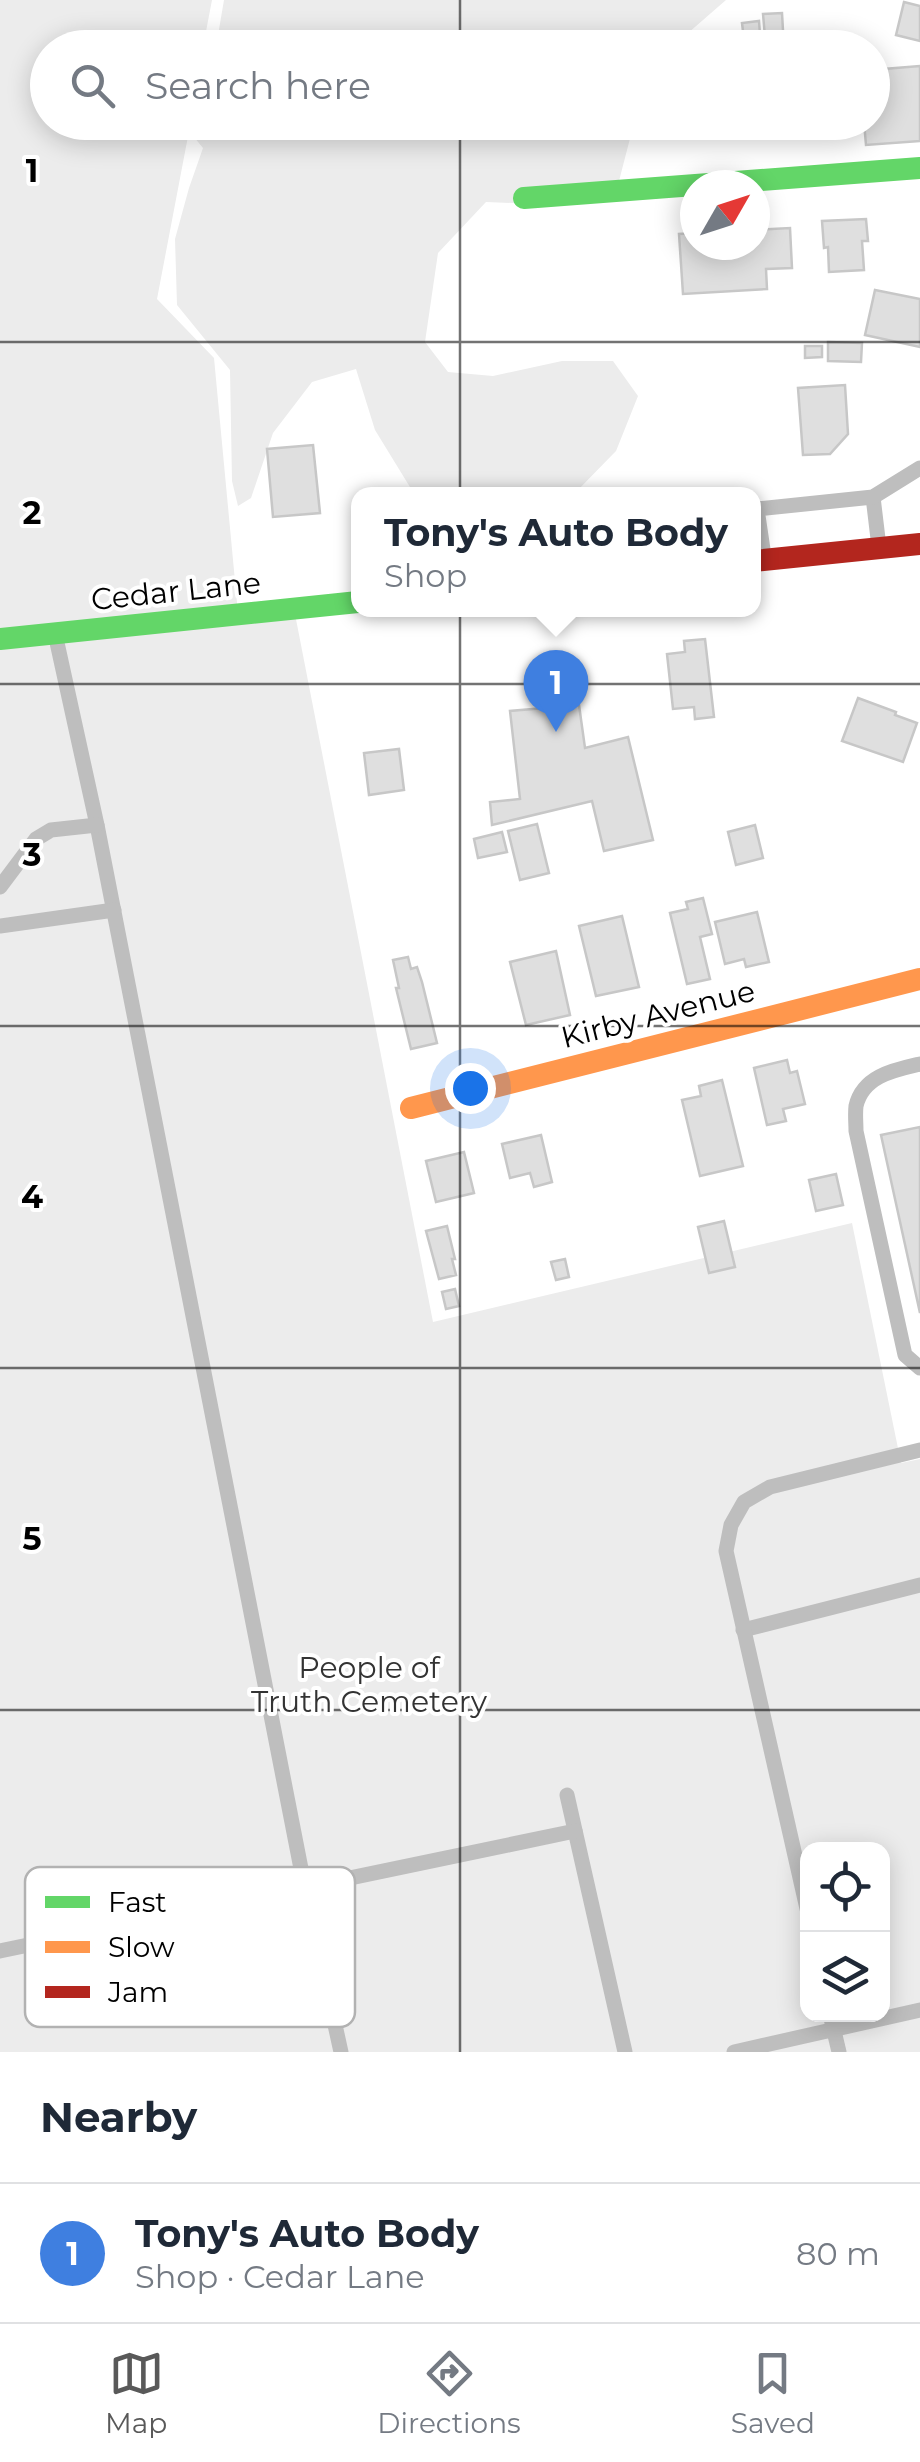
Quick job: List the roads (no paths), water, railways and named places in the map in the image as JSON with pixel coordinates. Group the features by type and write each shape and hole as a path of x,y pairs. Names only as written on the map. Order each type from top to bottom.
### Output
{"street":[{"path":"524,198 920,168"},
{"path":"761,560 920,544"},
{"name":"Cedar Lane","path":"0,639 351,603"},
{"name":"Kirby Avenue","path":"411,1108 920,979"}],"lane":[{"path":"761,510 872,497 919,465"},
{"path":"872,497 879,548"},
{"path":"55,634 97,824 301,1867"},
{"path":"0,887 36,840 51,830 97,824"},
{"path":"0,926 114,910"},
{"path":"920,1064 890,1071 868,1084 856,1104 856,1131 905,1355 920,1368"},
{"path":"800,1878 726,1551 731,1525 744,1502 770,1488 920,1450"},
{"path":"743,1630 920,1585"},
{"path":"566,1795 625,2052"},
{"path":"355,1878 575,1832"},
{"path":"0,1952 25,1947"},
{"path":"734,2052 832,2023 920,2010"},
{"path":"832,2023 839,2052"},
{"path":"336,2027 342,2052"}],"place":[{"name":"Tony's Auto Body","path":"556,732"}],"park label":[{"name":"People of Truth Cemetery","path":"369,1684"}]}
